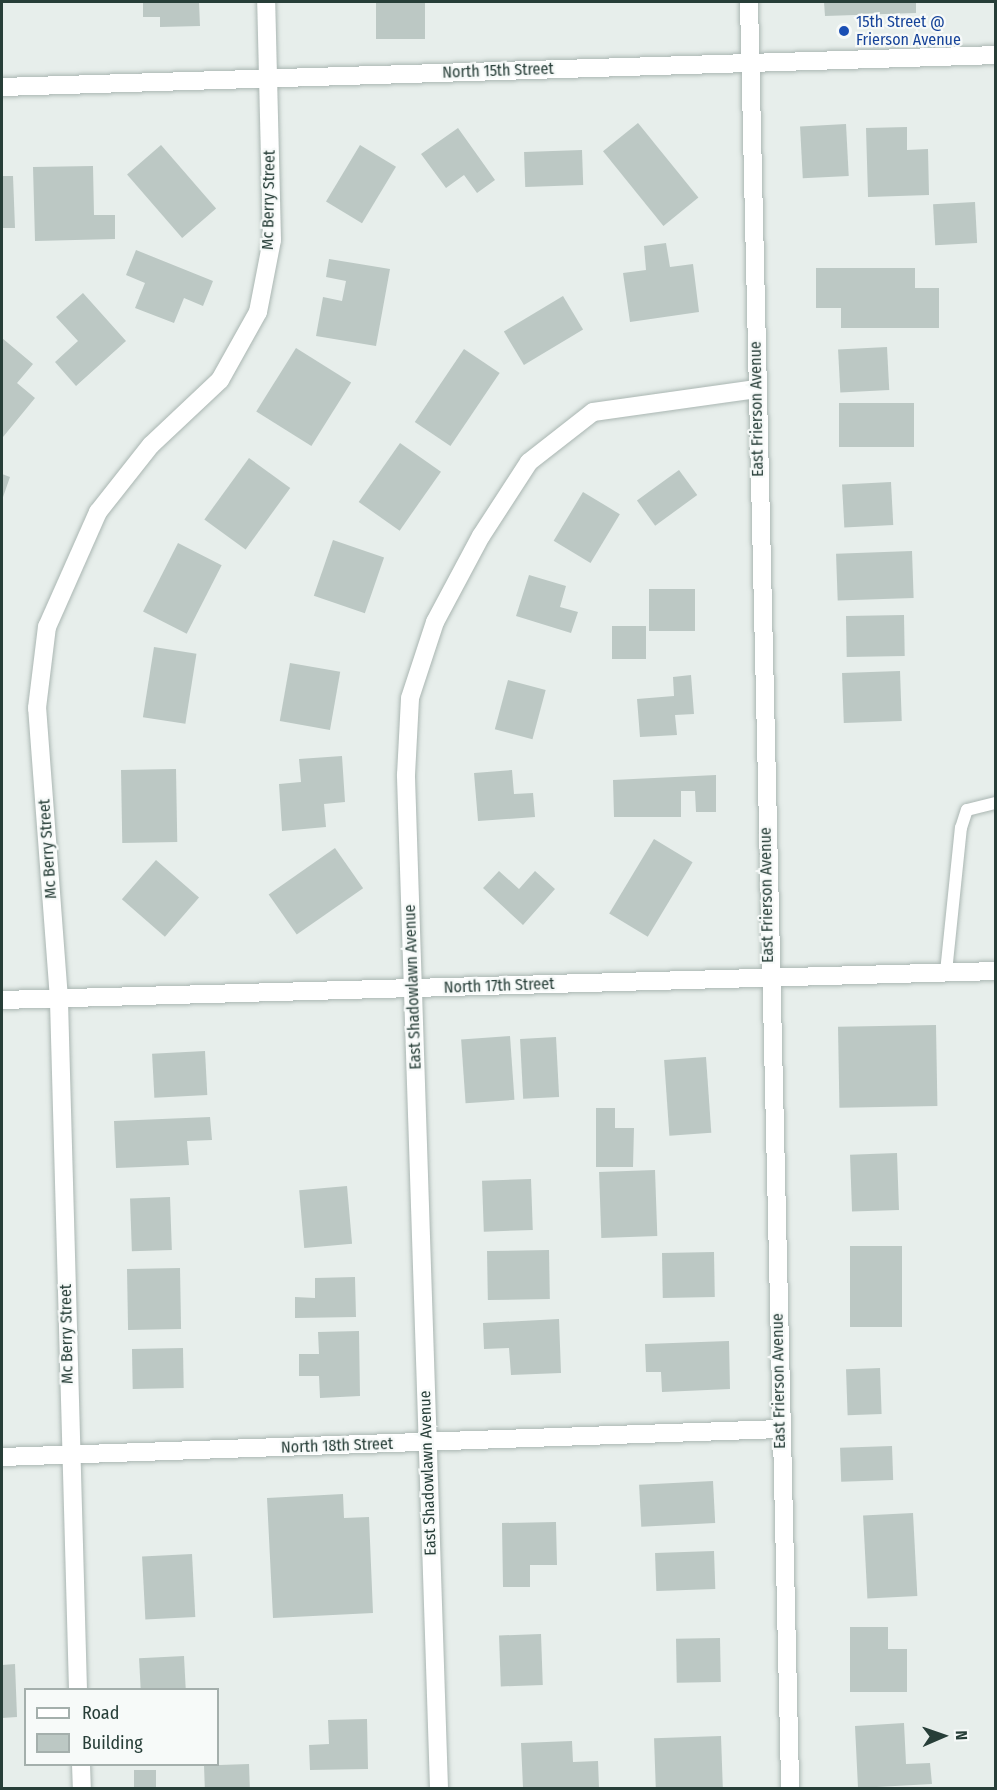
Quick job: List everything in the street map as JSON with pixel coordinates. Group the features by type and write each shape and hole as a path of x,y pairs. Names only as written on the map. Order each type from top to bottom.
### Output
{"street":[{"name":"Mc Berry Street","path":"78,1688 59,999 37,708 47,627 98,512 151,445 220,380 258,312 272,240 266,2"},
{"name":"East Frierson Avenue","path":"748,2 769,976 790,1788"},
{"name":"North 15th Street","path":"2,87 996,56"},
{"name":"East Shadowlawn Avenue","path":"439,1788 406,775 410,698 435,622 481,536 529,462 593,412 756,389"},
{"name":"North 17th Street","path":"2,1000 996,970"},
{"name":"North 18th Street","path":"2,1457 780,1429"},
{"path":"81,1766 82,1788"}],"lane":[{"path":"946,972 961,828 967,810 996,803"}],"building":[{"path":"143,2 199,2 200,26 160,27 160,17 143,17"},
{"path":"376,2 425,2 425,39 376,39"},
{"path":"824,2 916,2 916,13 825,16"},
{"path":"638,123 698,198 663,226 603,151"},
{"path":"846,124 849,176 803,178 800,126"},
{"path":"907,127 907,150 928,149 929,195 868,197 866,128"},
{"path":"458,128 495,180 477,193 464,175 446,188 421,154"},
{"path":"161,145 216,208 182,238 127,175"},
{"path":"360,145 396,167 362,223 326,202"},
{"path":"582,150 583,185 525,187 524,152"},
{"path":"93,166 94,215 115,215 115,239 35,241 33,167"},
{"path":"2,176 13,176 15,228 2,228"},
{"path":"975,202 977,243 935,245 933,204"},
{"path":"666,243 670,267 693,264 699,312 630,322 623,273 646,270 644,246"},
{"path":"136,250 213,281 203,306 184,298 174,323 135,308 145,283 126,275"},
{"path":"329,259 390,269 376,346 316,336 323,297 342,301 346,281 326,277"},
{"path":"816,268 915,268 915,288 939,288 939,328 841,328 841,308 816,308"},
{"path":"83,293 126,341 76,386 55,362 78,341 56,317"},
{"path":"563,296 583,329 524,365 504,332"},
{"path":"2,338 33,364 17,383 35,398 3,437"},
{"path":"887,347 889,390 840,393 838,350"},
{"path":"296,348 351,382 311,446 256,412"},
{"path":"464,349 500,373 450,446 415,422"},
{"path":"839,403 914,403 914,447 839,447"},
{"path":"400,443 441,472 400,531 359,502"},
{"path":"249,458 290,488 246,549 204,519"},
{"path":"679,470 697,495 655,526 637,501"},
{"path":"2,474 10,477 2,500"},
{"path":"891,482 893,525 844,528 842,485"},
{"path":"583,492 620,514 591,563 554,541"},
{"path":"333,540 384,558 365,613 314,596"},
{"path":"178,543 222,565 187,634 143,612"},
{"path":"912,551 914,598 838,601 836,554"},
{"path":"529,575 566,586 560,607 578,612 571,633 516,616"},
{"path":"649,589 695,589 695,631 649,631"},
{"path":"904,615 905,656 847,657 846,616"},
{"path":"612,626 646,626 646,659 612,659"},
{"path":"154,647 196,654 185,724 143,717"},
{"path":"290,663 340,672 330,730 280,721"},
{"path":"900,671 902,721 844,723 842,673"},
{"path":"691,675 694,714 675,715 677,735 640,737 637,699 674,696 673,677"},
{"path":"508,680 546,690 532,739 495,729"},
{"path":"342,756 345,802 324,804 326,827 282,831 279,784 301,782 299,759"},
{"path":"176,769 177,842 122,843 121,770"},
{"path":"512,770 514,794 533,793 535,817 478,821 474,773"},
{"path":"716,775 716,812 696,812 695,791 681,791 681,817 614,817 613,780"},
{"path":"654,839 693,862 648,937 609,914"},
{"path":"335,848 363,888 297,935 269,894"},
{"path":"156,860 199,897 165,937 122,899"},
{"path":"499,871 519,889 535,871 555,889 523,925 483,888"},
{"path":"936,1025 937,1106 839,1108 838,1027"},
{"path":"510,1036 514,1100 466,1103 461,1039"},
{"path":"556,1037 559,1097 523,1099 520,1039"},
{"path":"205,1051 207,1095 154,1098 152,1054"},
{"path":"706,1057 711,1133 669,1136 664,1060"},
{"path":"596,1108 615,1108 615,1128 634,1128 633,1167 596,1167"},
{"path":"210,1117 212,1140 187,1141 189,1165 116,1168 114,1121"},
{"path":"897,1153 899,1210 852,1212 850,1155"},
{"path":"655,1170 657,1236 601,1238 599,1172"},
{"path":"531,1179 533,1230 484,1232 482,1181"},
{"path":"347,1186 352,1244 304,1248 299,1190"},
{"path":"170,1197 172,1250 132,1251 130,1198"},
{"path":"850,1246 902,1246 902,1327 850,1327"},
{"path":"549,1250 550,1299 488,1300 487,1251"},
{"path":"714,1252 715,1297 663,1298 662,1253"},
{"path":"180,1268 181,1329 128,1330 127,1269"},
{"path":"355,1277 356,1317 295,1318 295,1297 315,1298 315,1278"},
{"path":"559,1319 561,1373 511,1375 509,1348 484,1349 483,1323"},
{"path":"359,1331 360,1396 320,1398 319,1376 299,1376 299,1354 319,1354 318,1332"},
{"path":"729,1341 730,1389 662,1392 661,1372 646,1372 645,1344"},
{"path":"183,1348 184,1388 133,1389 132,1349"},
{"path":"880,1368 882,1414 848,1415 846,1369"},
{"path":"892,1446 893,1480 841,1482 840,1448"},
{"path":"713,1481 715,1523 641,1527 639,1485"},
{"path":"343,1494 344,1518 369,1517 373,1613 273,1618 267,1498"},
{"path":"913,1513 917,1596 867,1599 863,1516"},
{"path":"556,1522 557,1565 530,1565 530,1587 503,1587 502,1523"},
{"path":"714,1551 715,1589 656,1591 655,1553"},
{"path":"192,1554 195,1617 145,1620 142,1557"},
{"path":"850,1627 888,1627 888,1649 907,1649 907,1692 850,1692"},
{"path":"541,1634 543,1685 501,1686 499,1635"},
{"path":"720,1638 721,1682 677,1683 676,1639"},
{"path":"184,1656 186,1688 141,1688 139,1658"},
{"path":"15,1664 17,1717 2,1718 2,1665"},
{"path":"367,1719 368,1769 310,1770 309,1745 329,1744 328,1720"},
{"path":"904,1723 906,1764 930,1763 932,1784 858,1788 855,1726"},
{"path":"721,1736 723,1788 656,1788 654,1738"},
{"path":"572,1741 573,1762 598,1761 599,1788 523,1788 521,1743"},
{"path":"249,1764 250,1788 205,1788 204,1766"},
{"path":"134,1770 156,1770 156,1788 134,1788"}],"place":[{"name":"15th Street @ Frierson Avenue","path":"844,31"}]}
